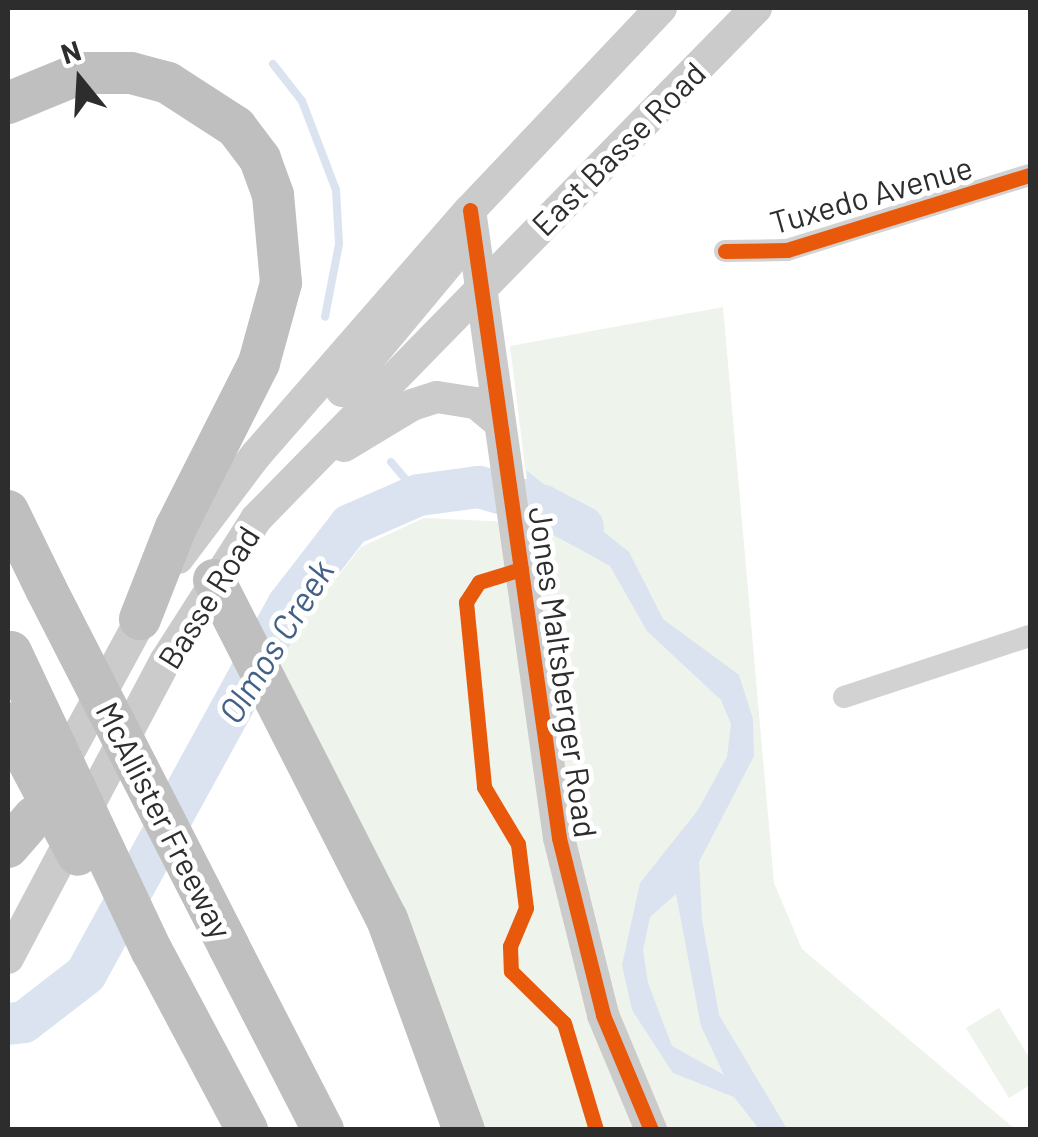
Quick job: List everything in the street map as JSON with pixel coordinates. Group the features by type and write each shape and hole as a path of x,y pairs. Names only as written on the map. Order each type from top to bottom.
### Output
{"highway":[{"path":"8,103 81,73 131,73 168,83 236,127 260,159 273,195 281,283 259,363 176,527 140,619"},
{"name":"McAllister Freeway","path":"11,515 322,1130"},
{"path":"214,580 387,920 464,1130"},
{"name":"McAllister Freeway","path":"9,648 152,951 247,1130"},
{"path":"8,723 86,870 152,951"}],"main road":[{"name":"East Basse Road","path":"470,210 661,8"},
{"name":"East Basse Road","path":"481,288 756,8"},
{"name":"Jones Maltsberger Road","path":"470,210 560,838 583,948 602,1015 651,1130"},
{"name":"Basse Road","path":"8,868 21,832 140,619 194,533 470,210"},
{"path":"148,692 183,592 207,554 433,287 460,250 470,210"},
{"name":"Basse Road","path":"8,958 148,692 214,580 287,485 481,288"},
{"path":"287,485 412,404 460,397 501,427"}],"street":[{"name":"Tuxedo Avenue","path":"725,250 787,250 1030,178"},
{"path":"844,698 1030,636"}],"shaded area":[{"path":"723,307 774,883 802,949 1015,1129 474,1129 274,675 304,619 361,547 424,518 532,523 510,346"},
{"path":"526,470 629,552 663,619 739,675 753,719 754,756 699,862 702,920 719,1015 787,1129 759,1129 734,1097 673,1073 632,1010 622,965 640,883 698,810 727,757 731,724 721,700 647,631 610,566 533,523","holes":["676,894 701,1026 724,1075 672,1046 648,983 643,950 650,917"]},
{"path":"999,1008 1030,1059 1030,1085 1009,1098 966,1028"}],"waterway":[{"path":"273,64 302,101 336,190 339,244 325,317"},
{"path":"391,462 419,495"},
{"name":"Olmos Creek","path":"8,1024 24,1022 86,974 288,605 350,525 419,495 479,487 543,506 583,527"}],"cycle path":[{"path":"725,251 787,250 1030,175"},
{"path":"470,210 559,838 603,1015 651,1130"},
{"path":"521,569 479,582 466,602 484,787 518,844 526,908 510,946 511,971 564,1023 596,1130"}]}
